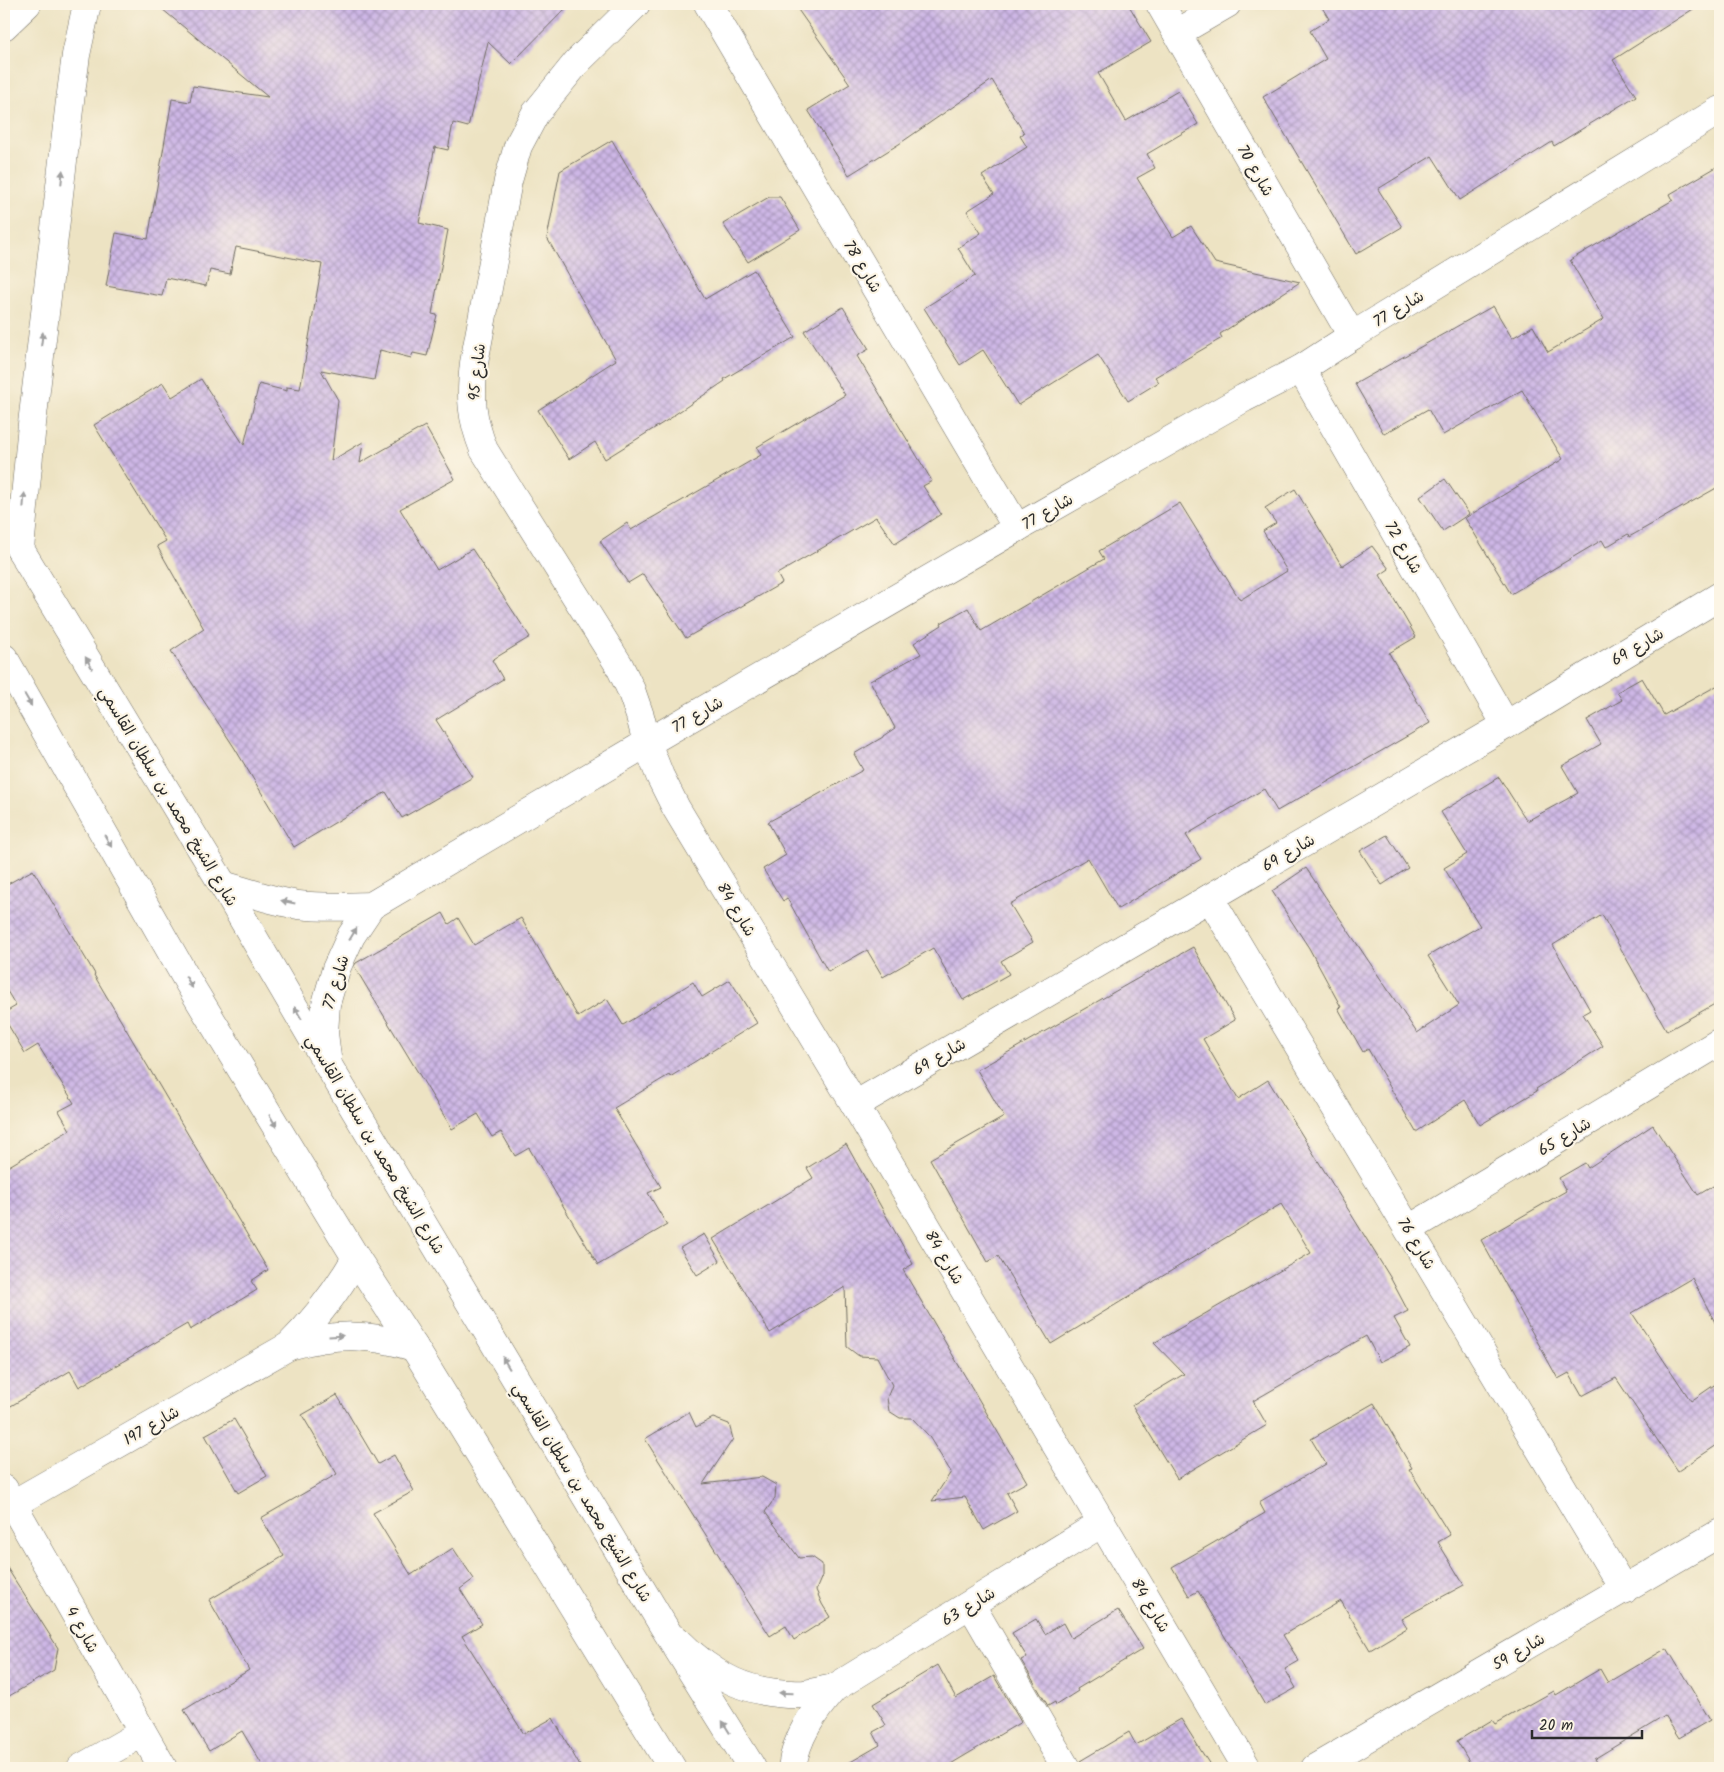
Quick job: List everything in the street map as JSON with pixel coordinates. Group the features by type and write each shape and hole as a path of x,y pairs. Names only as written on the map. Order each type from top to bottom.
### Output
{"street":[{"path":"4,26 26,4"},
{"path":"20,549 32,424 70,102 76,55 87,4"},
{"name":"شارع 95","path":"636,4 577,62 535,114 518,146 508,181 471,385 476,429 484,450 619,665 631,690 647,743"},
{"name":"شارع 78","path":"708,4 1017,528"},
{"name":"شارع 70","path":"1160,4 1352,336"},
{"path":"1177,33 1227,4"},
{"name":"شارع 77","path":"328,1064 324,1033 326,1004 336,969 347,944 371,906 1017,528 1244,398 1301,369 1720,110"},
{"name":"شارع 72","path":"1301,369 1506,725"},
{"name":"شارع الشيخ محمد بن سلطان القاسمي","path":"4,517 20,549 223,885 664,1627 752,1768"},
{"name":"شارع 69","path":"855,1105 1506,725 1720,596"},
{"path":"4,658 190,985 356,1258 414,1347 672,1768"},
{"name":"شارع 84","path":"647,743 660,776 676,808 855,1105 1247,1768"},
{"name":"شارع 77","path":"223,885 262,897 298,904 334,907 371,906"},
{"name":"شارع 76","path":"1210,898 1624,1590"},
{"name":"شارع 65","path":"1409,1229 1720,1042"},
{"path":"289,1346 319,1314 356,1258"},
{"path":"289,1346 313,1339 338,1336 364,1336 414,1347"},
{"name":"شارع 197","path":"9,1497 289,1346"},
{"name":"شارع 4","path":"9,1497 163,1768"},
{"name":"شارع 63","path":"792,1768 802,1734 816,1710 834,1688 1102,1524"},
{"name":"شارع 59","path":"1315,1768 1720,1533"},
{"path":"971,1605 1066,1768"},
{"name":"شارع 63","path":"664,1627 695,1659 719,1676 746,1687 775,1693 795,1694 805,1694 834,1688"},
{"path":"81,1768 142,1733"}],"building":[{"path":"156,4 570,4 511,64 488,42 468,127 453,123 448,150 435,147 419,223 448,230 432,314 437,315 427,356 413,353 411,358 380,350 374,380 321,370 338,400 331,461 363,442 360,463 425,426 455,479 400,509 437,570 472,549 530,637 492,660 503,679 436,720 473,777 402,818 386,792 294,847 234,747 171,651 204,629 157,546 166,541 94,425 163,383 172,397 201,379 244,445 259,384 287,391 287,387 300,389 322,264 236,247 230,274 210,270 206,286 166,278 162,296 106,286 116,233 148,239 172,99 190,102 193,86 268,97"},
{"path":"794,4 1128,4 1151,42 1098,73 1126,121 1178,91 1198,124 1147,154 1155,168 1137,178 1173,237 1191,226 1215,263 1300,282 1220,334 1222,338 1155,377 1159,382 1128,401 1098,355 1018,405 983,350 960,365 924,308 975,276 958,248 981,233 967,211 994,194 982,176 1027,147 1020,136 1024,133 992,80 899,144 849,175 808,110 850,84"},
{"path":"1320,4 1701,4 1613,60 1636,96 1554,146 1552,142 1460,200 1432,156 1378,189 1402,227 1356,254 1263,97 1326,59 1310,31 1329,19"},
{"path":"612,140 705,299 754,270 795,337 724,379 725,381 674,416 605,459 595,442 569,459 538,410 616,360 547,238 560,171"},
{"path":"1720,165 1720,486 1629,537 1628,534 1606,547 1602,540 1511,594 1465,518 1563,459 1522,390 1443,435 1428,409 1384,434 1355,384 1493,306 1512,338 1533,326 1548,352 1604,319 1570,260 1673,200 1670,194"},
{"path":"769,197 780,197 800,230 748,262 723,224"},
{"path":"843,307 869,349 857,356 932,481 923,486 941,514 895,544 876,517 777,574 782,583 686,638 643,574 628,583 600,541 627,523 631,530 761,455 757,447 845,395 804,331"},
{"path":"1445,479 1469,514 1443,531 1420,497"},
{"path":"1295,489 1342,566 1372,546 1389,569 1380,575 1416,637 1389,653 1430,723 1277,811 1264,789 1186,835 1201,859 1118,909 1088,858 1010,904 1033,942 1001,961 1009,974 963,1000 933,948 883,977 867,950 828,972 787,898 783,901 763,869 786,855 768,822 863,770 854,754 895,728 870,681 921,654 914,643 942,625 941,623 968,608 981,631 1104,559 1099,551 1180,503 1240,600 1287,571 1263,531 1276,523 1265,508"},
{"path":"1642,678 1664,715 1720,684 1720,1001 1667,1031 1602,915 1553,945 1590,1010 1583,1014 1603,1046 1536,1089 1537,1091 1480,1125 1465,1100 1416,1132 1368,1049 1363,1052 1338,1008 1341,1007 1309,948 1272,891 1306,868 1417,1033 1459,1005 1428,956 1480,926 1444,868 1467,854 1441,812 1499,777 1527,821 1578,793 1562,766 1601,744 1587,720 1622,700 1617,692"},
{"path":"1387,835 1408,868 1382,885 1360,851"},
{"path":"33,870 268,1270 251,1281 257,1290 190,1330 187,1324 79,1387 70,1371 4,1410 4,1169 70,1130 59,1111 74,1103 38,1045 25,1053 4,1018 4,1013 16,1006 4,986 4,886"},
{"path":"443,913 449,924 458,918 474,945 521,918 578,1017 607,999 623,1025 693,982 702,997 730,980 757,1023 670,1077 669,1075 614,1108 661,1187 648,1193 667,1225 598,1265 529,1148 515,1156 501,1132 492,1137 478,1114 452,1129 354,966 356,963"},
{"path":"1193,947 1235,1020 1203,1039 1238,1099 1268,1080 1390,1277 1408,1311 1394,1318 1410,1347 1380,1362 1366,1336 1253,1401 1267,1425 1177,1479 1132,1405 1184,1374 1154,1343 1311,1253 1281,1204 1051,1344 998,1256 988,1262 930,1159 1004,1117 977,1070"},
{"path":"1653,1125 1698,1195 1720,1182 1720,1332 1692,1278 1632,1313 1691,1401 1720,1381 1720,1443 1678,1471 1616,1378 1582,1396 1569,1373 1558,1379 1481,1240 1566,1191 1559,1178 1585,1163 1588,1168"},
{"path":"846,1144 913,1264 903,1270 1027,1482 1007,1493 1017,1511 984,1530 965,1497 932,1501 951,1472 928,1435 912,1418 900,1418 889,1411 887,1398 892,1385 877,1357 859,1356 847,1347 845,1287 770,1333 713,1239 813,1178 807,1168"},
{"path":"704,1234 720,1261 697,1275 680,1248"},
{"path":"337,1395 378,1464 394,1455 414,1491 373,1513 411,1575 453,1548 474,1579 460,1589 482,1624 462,1636 524,1734 553,1718 581,1768 264,1768 242,1731 209,1751 184,1710 249,1670 209,1600 284,1556 261,1518 337,1474 302,1415"},
{"path":"1374,1403 1412,1468 1409,1469 1450,1535 1438,1542 1464,1585 1401,1619 1407,1628 1370,1650 1341,1601 1283,1635 1299,1661 1285,1669 1296,1688 1265,1705 1198,1591 1189,1596 1172,1567 1265,1513 1259,1502 1326,1464 1311,1439"},
{"path":"689,1412 696,1427 713,1418 729,1424 733,1439 703,1484 762,1477 776,1485 775,1498 765,1512 799,1558 812,1557 822,1564 822,1576 816,1590 830,1617 794,1640 786,1626 770,1636 645,1439"},
{"path":"234,1419 267,1476 238,1493 205,1435"},
{"path":"4,1563 58,1648 54,1670 4,1699"},
{"path":"1118,1610 1143,1649 1077,1689 1078,1691 1056,1705 1055,1702 1048,1706 1021,1660 1027,1657 1012,1633 1036,1619 1045,1634 1063,1623 1071,1638"},
{"path":"1667,1648 1710,1720 1679,1738 1665,1716 1594,1759 1600,1768 1473,1768 1457,1741 1492,1720 1495,1724 1554,1691 1556,1695 1600,1669 1608,1683"},
{"path":"938,1665 956,1698 994,1676 1021,1722 944,1768 840,1768 880,1745 873,1732 886,1725 873,1704"},
{"path":"1181,1719 1212,1768 1082,1768 1080,1761 1129,1732 1136,1745"}]}
